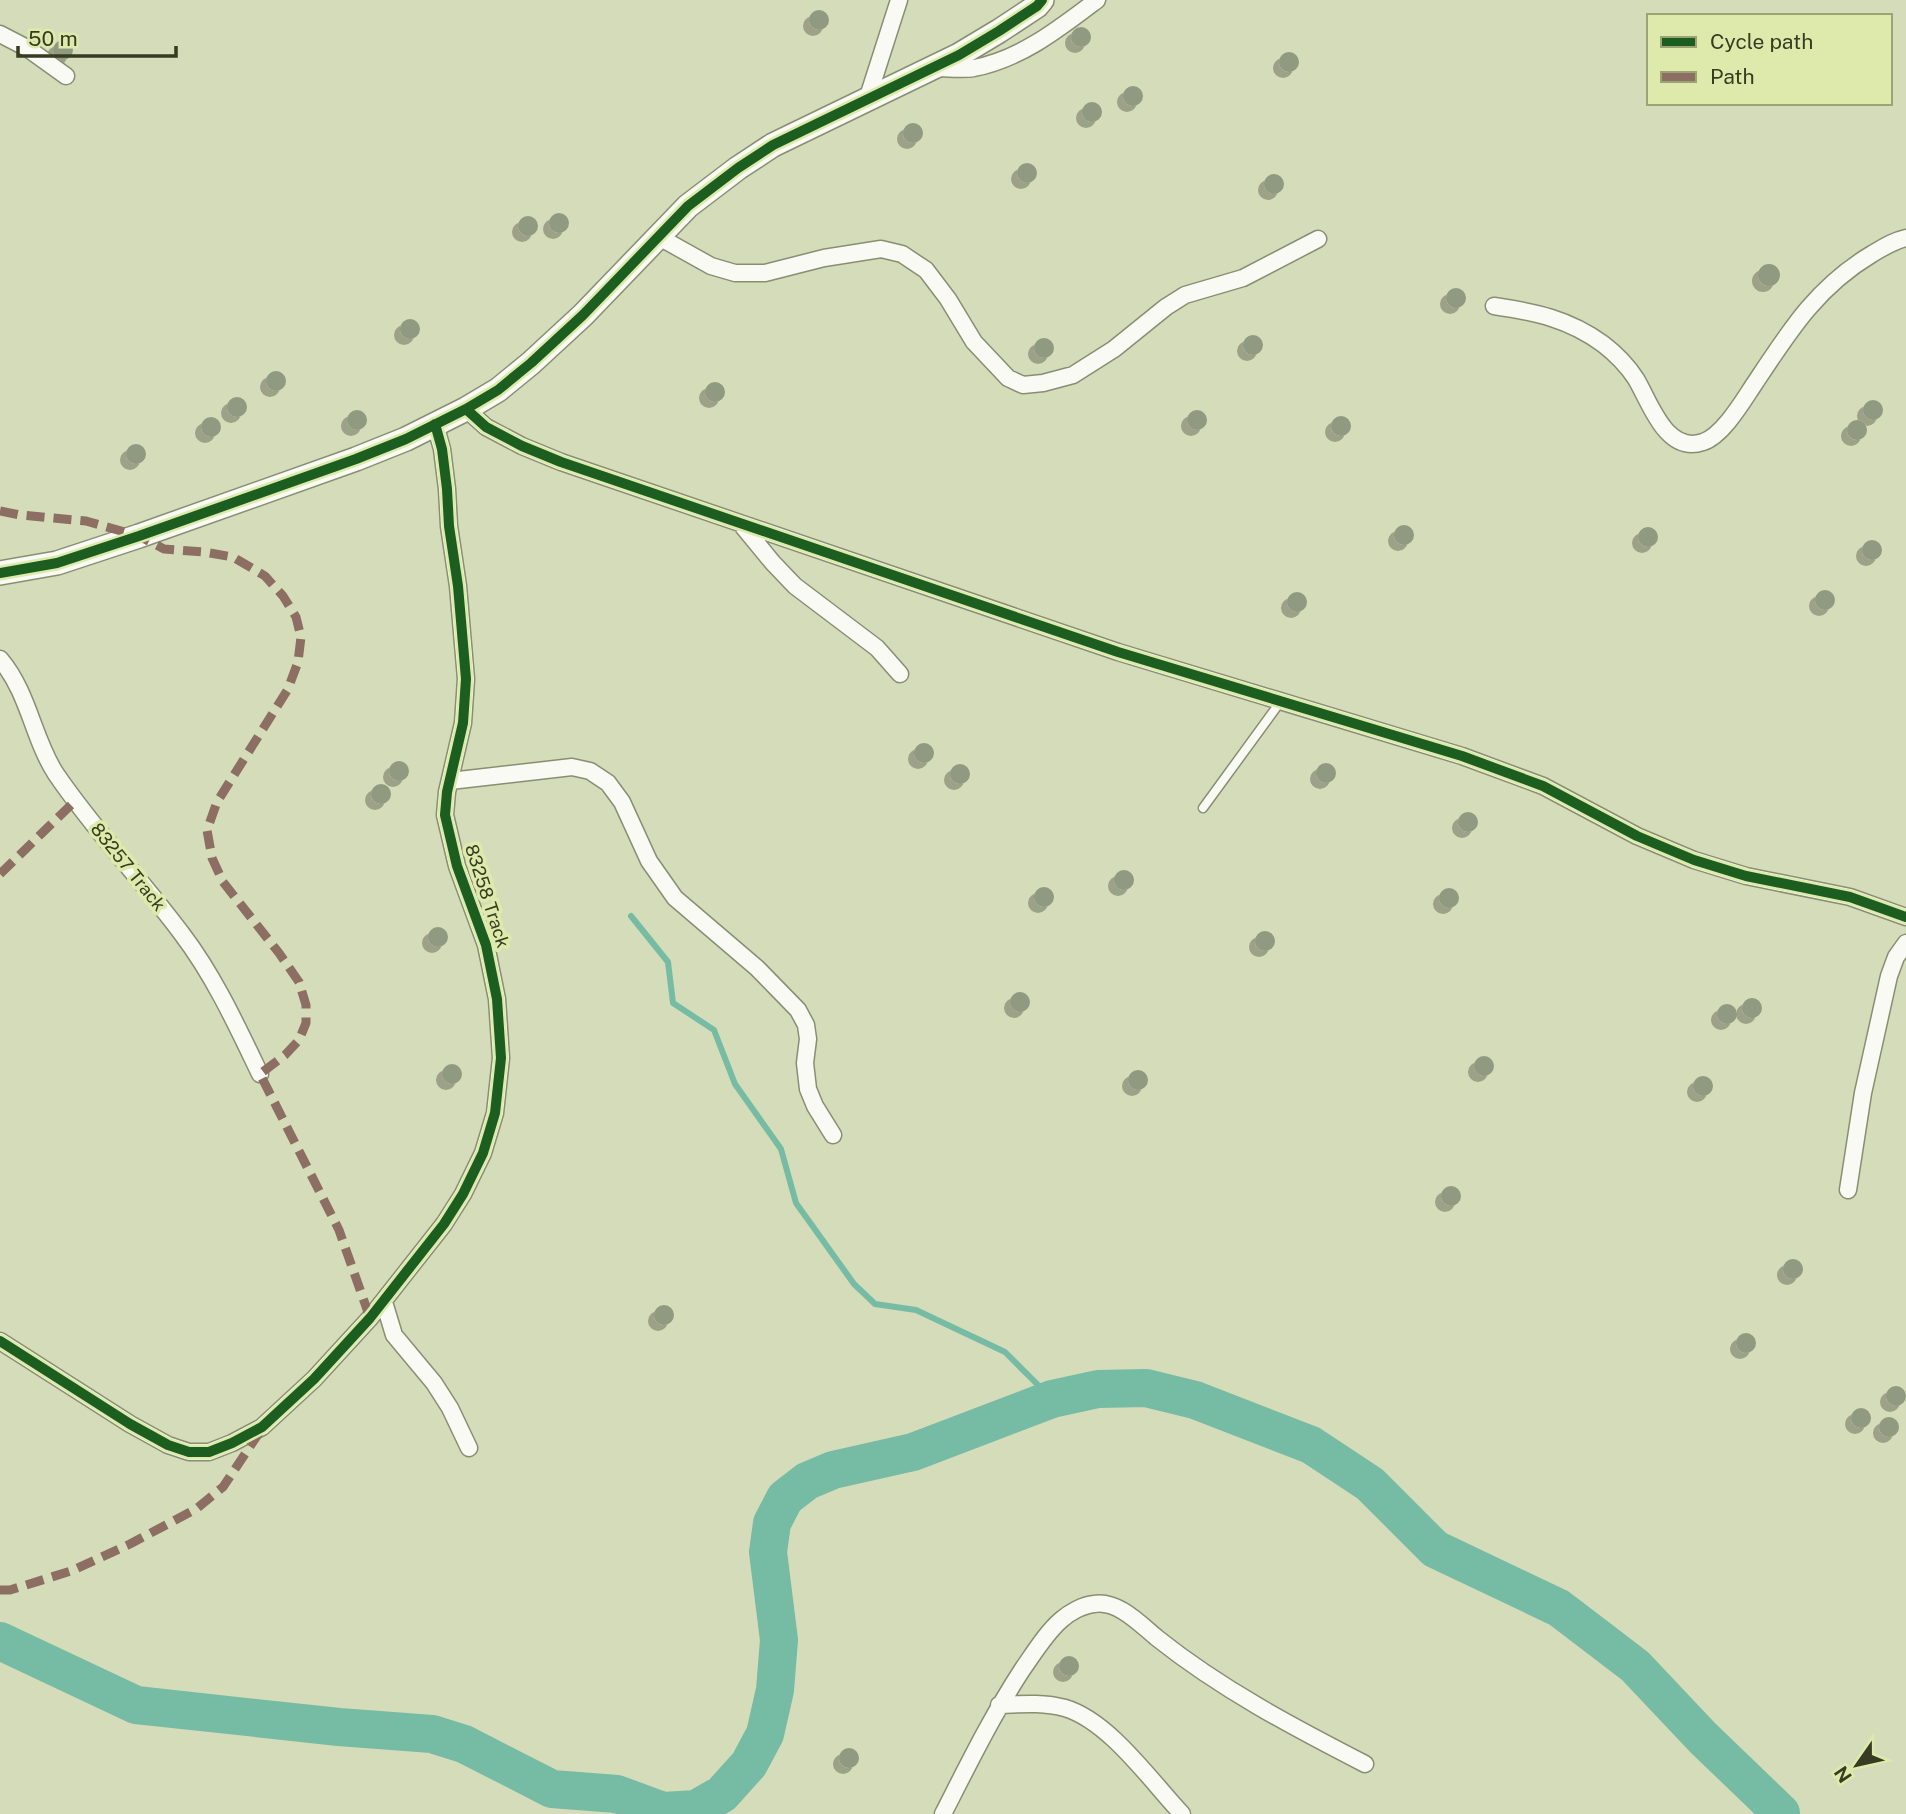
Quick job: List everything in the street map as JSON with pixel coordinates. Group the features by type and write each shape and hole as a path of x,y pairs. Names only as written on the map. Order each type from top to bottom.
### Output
{"street":[{"path":"867,100 899,0"},
{"path":"0,573 57,563 101,550 356,459 406,439 466,409 498,390 531,363 583,315 688,206 738,168 773,145 934,68 999,31 1042,0"},
{"path":"934,68 971,69 1010,57 1059,29 1097,0"},
{"path":"0,34 27,48 66,76"},
{"path":"659,237 712,266 735,273 765,272 824,258 881,250 902,254 926,270 948,299 974,342 1008,378 1023,385 1073,375 1093,364 1185,295 1243,278 1318,239"},
{"path":"1494,306 1535,312 1570,323 1601,342 1619,356 1635,377 1655,415 1670,436 1686,443 1703,442 1717,433 1739,409 1794,324 1826,288 1854,265 1894,241 1906,238"},
{"path":"466,409 485,427 561,462 1118,652 1510,773 1543,786 1637,836 1694,860 1746,876 1850,897 1906,918"},
{"name":"83258 Track","path":"0,1340 130,1424 168,1445 189,1452 209,1452 262,1427 314,1379 384,1302 444,1224 463,1194 483,1153 495,1113 501,1058 497,999 486,945 457,866 446,815 450,781 463,723 467,678 442,449 435,424"},
{"path":"740,522 795,586 877,648 900,674"},
{"name":"83257 Track","path":"0,659 9,669 31,712 54,770 75,801 184,936 237,1025 260,1074"},
{"path":"450,781 572,767 590,771 608,783 622,803 649,861 675,898 757,968 798,1010 806,1026 808,1039 805,1063 808,1089 833,1135"},
{"path":"1848,1190 1863,1093 1889,976 1896,957 1906,943"},
{"path":"384,1302 394,1335 434,1383 450,1408 469,1448"},
{"path":"943,1814 999,1706 1038,1647 1061,1620 1093,1604 1107,1603 1125,1612 1177,1653 1237,1694 1296,1729 1365,1764"},
{"path":"999,1706 1041,1704 1065,1708 1089,1718 1118,1744 1182,1814"}],"lane":[{"path":"1203,808 1281,701"}],"building":[{"path":"815,10 823,10 829,20 823,30 815,30 809,24 809,16"},
{"path":"1077,27 1085,27 1091,37 1085,47 1077,47 1071,41 1071,33"},
{"path":"59,40 67,40 73,50 67,60 59,60 53,54 53,46"},
{"path":"1285,52 1293,52 1299,62 1293,72 1285,72 1279,66 1279,58"},
{"path":"1129,86 1137,86 1143,96 1137,106 1129,106 1123,100 1123,92"},
{"path":"1088,102 1096,102 1102,112 1096,122 1088,122 1082,116 1082,108"},
{"path":"909,123 917,123 923,133 917,143 909,143 903,137 903,129"},
{"path":"1023,163 1031,163 1037,173 1031,183 1023,183 1017,177 1017,169"},
{"path":"1270,174 1278,174 1284,184 1278,194 1270,194 1264,188 1264,180"},
{"path":"555,213 563,213 569,223 563,233 555,233 549,227 549,219"},
{"path":"524,216 532,216 538,226 532,236 524,236 518,230 518,222"},
{"path":"1769,264 1779,271 1780,275 1773,285 1769,286 1759,279 1758,275 1765,265"},
{"path":"1452,288 1460,288 1466,298 1460,308 1452,308 1446,302 1446,294"},
{"path":"406,319 414,319 420,329 414,339 406,339 400,333 400,325"},
{"path":"1249,335 1257,335 1263,345 1257,355 1249,355 1243,349 1243,341"},
{"path":"1040,338 1048,338 1054,348 1048,358 1040,358 1034,352 1034,344"},
{"path":"272,371 280,371 286,381 280,391 272,391 266,385 266,377"},
{"path":"711,382 719,382 725,392 719,402 711,402 705,396 705,388"},
{"path":"233,397 241,397 247,407 241,417 233,417 227,411 227,403"},
{"path":"1869,400 1877,400 1883,410 1877,420 1869,420 1863,414 1863,406"},
{"path":"353,410 361,410 367,420 361,430 353,430 347,424 347,416"},
{"path":"1193,410 1201,410 1207,420 1201,430 1193,430 1187,424 1187,416"},
{"path":"1337,416 1345,416 1351,426 1345,436 1337,436 1331,430 1331,422"},
{"path":"207,417 215,417 221,427 215,437 207,437 201,431 201,423"},
{"path":"1853,420 1861,420 1867,430 1861,440 1853,440 1847,434 1847,426"},
{"path":"132,444 140,444 146,454 140,464 132,464 126,458 126,450"},
{"path":"1400,525 1408,525 1414,535 1408,545 1400,545 1394,539 1394,531"},
{"path":"1644,527 1652,527 1658,537 1652,547 1644,547 1638,541 1638,533"},
{"path":"1868,540 1876,540 1882,550 1876,560 1868,560 1862,554 1862,546"},
{"path":"1821,590 1829,590 1835,600 1829,610 1821,610 1815,604 1815,596"},
{"path":"1293,592 1301,592 1307,602 1301,612 1293,612 1287,606 1287,598"},
{"path":"920,743 928,743 934,753 928,763 920,763 914,757 914,749"},
{"path":"395,761 403,761 409,771 403,781 395,781 389,775 389,767"},
{"path":"1322,763 1330,763 1336,773 1330,783 1322,783 1316,777 1316,769"},
{"path":"956,764 964,764 970,774 964,784 956,784 950,778 950,770"},
{"path":"377,784 385,784 391,794 385,804 377,804 371,798 371,790"},
{"path":"1464,812 1472,812 1478,822 1472,832 1464,832 1458,826 1458,818"},
{"path":"1120,870 1128,870 1134,880 1128,890 1120,890 1114,884 1114,876"},
{"path":"1040,887 1048,887 1054,897 1048,907 1040,907 1034,901 1034,893"},
{"path":"1445,888 1453,888 1459,898 1453,908 1445,908 1439,902 1439,894"},
{"path":"434,927 442,927 448,937 442,947 434,947 428,941 428,933"},
{"path":"1261,931 1269,931 1275,941 1269,951 1261,951 1255,945 1255,937"},
{"path":"1016,992 1024,992 1030,1002 1024,1012 1016,1012 1010,1006 1010,998"},
{"path":"1748,998 1756,998 1762,1008 1756,1018 1748,1018 1742,1012 1742,1004"},
{"path":"1723,1004 1731,1004 1737,1014 1731,1024 1723,1024 1717,1018 1717,1010"},
{"path":"1480,1056 1488,1056 1494,1066 1488,1076 1480,1076 1474,1070 1474,1062"},
{"path":"448,1064 456,1064 462,1074 456,1084 448,1084 442,1078 442,1070"},
{"path":"1134,1070 1142,1070 1148,1080 1142,1090 1134,1090 1128,1084 1128,1076"},
{"path":"1699,1076 1707,1076 1713,1086 1707,1096 1699,1096 1693,1090 1693,1082"},
{"path":"1447,1186 1455,1186 1461,1196 1455,1206 1447,1206 1441,1200 1441,1192"},
{"path":"1789,1259 1797,1259 1803,1269 1797,1279 1789,1279 1783,1273 1783,1265"},
{"path":"660,1305 668,1305 674,1315 668,1325 660,1325 654,1319 654,1311"},
{"path":"1742,1333 1750,1333 1756,1343 1750,1353 1742,1353 1736,1347 1736,1339"},
{"path":"1892,1386 1900,1386 1906,1396 1900,1406 1892,1406 1886,1400 1886,1392"},
{"path":"1857,1408 1865,1408 1871,1418 1865,1428 1857,1428 1851,1422 1851,1414"},
{"path":"1885,1417 1893,1417 1899,1427 1893,1437 1885,1437 1879,1431 1879,1423"},
{"path":"1065,1656 1073,1656 1079,1666 1073,1676 1065,1676 1059,1670 1059,1662"},
{"path":"845,1748 853,1748 859,1758 853,1768 845,1768 839,1762 839,1754"}],"waterway":[{"path":"631,916 668,962 673,1003 714,1030 735,1084 781,1149 796,1203 854,1284 875,1304 916,1310 1005,1352 1052,1399"},
{"path":"0,1641 136,1705 339,1727 432,1734 464,1744 552,1789 617,1794 663,1811 696,1809 722,1794 749,1764 765,1734 775,1690 779,1640 768,1552 772,1523 785,1498 807,1481 833,1470 913,1452 1052,1399 1098,1389 1146,1388 1195,1400 1311,1445 1370,1484 1435,1549 1559,1608 1635,1666 1703,1738 1781,1813"}],"marked path":[{"path":"0,511 86,521 139,536 164,549 233,557 265,576 283,596 296,617 301,637 298,662 288,689 217,802 207,830 212,858 223,882 299,982 306,1005 306,1023 299,1040 285,1055 260,1074 339,1230 370,1318"},
{"path":"0,874 75,801"},
{"path":"0,1590 10,1590 71,1571 196,1509 223,1487 259,1433"}],"cycle path":[{"path":"0,573 57,563 139,536 356,459 406,439 466,409 498,390 531,363 583,315 688,206 738,168 773,145 959,55 1037,6 1042,0"},
{"path":"466,409 486,427 561,462 1118,652 1462,756 1543,786 1637,836 1694,860 1746,876 1850,897 1906,917"},
{"path":"0,1341 130,1424 168,1445 189,1452 209,1452 262,1427 314,1379 370,1318 444,1224 463,1194 483,1153 495,1113 501,1058 497,999 486,945 457,866 445,815 447,792 463,723 466,679 447,489 442,449 435,424"}]}
